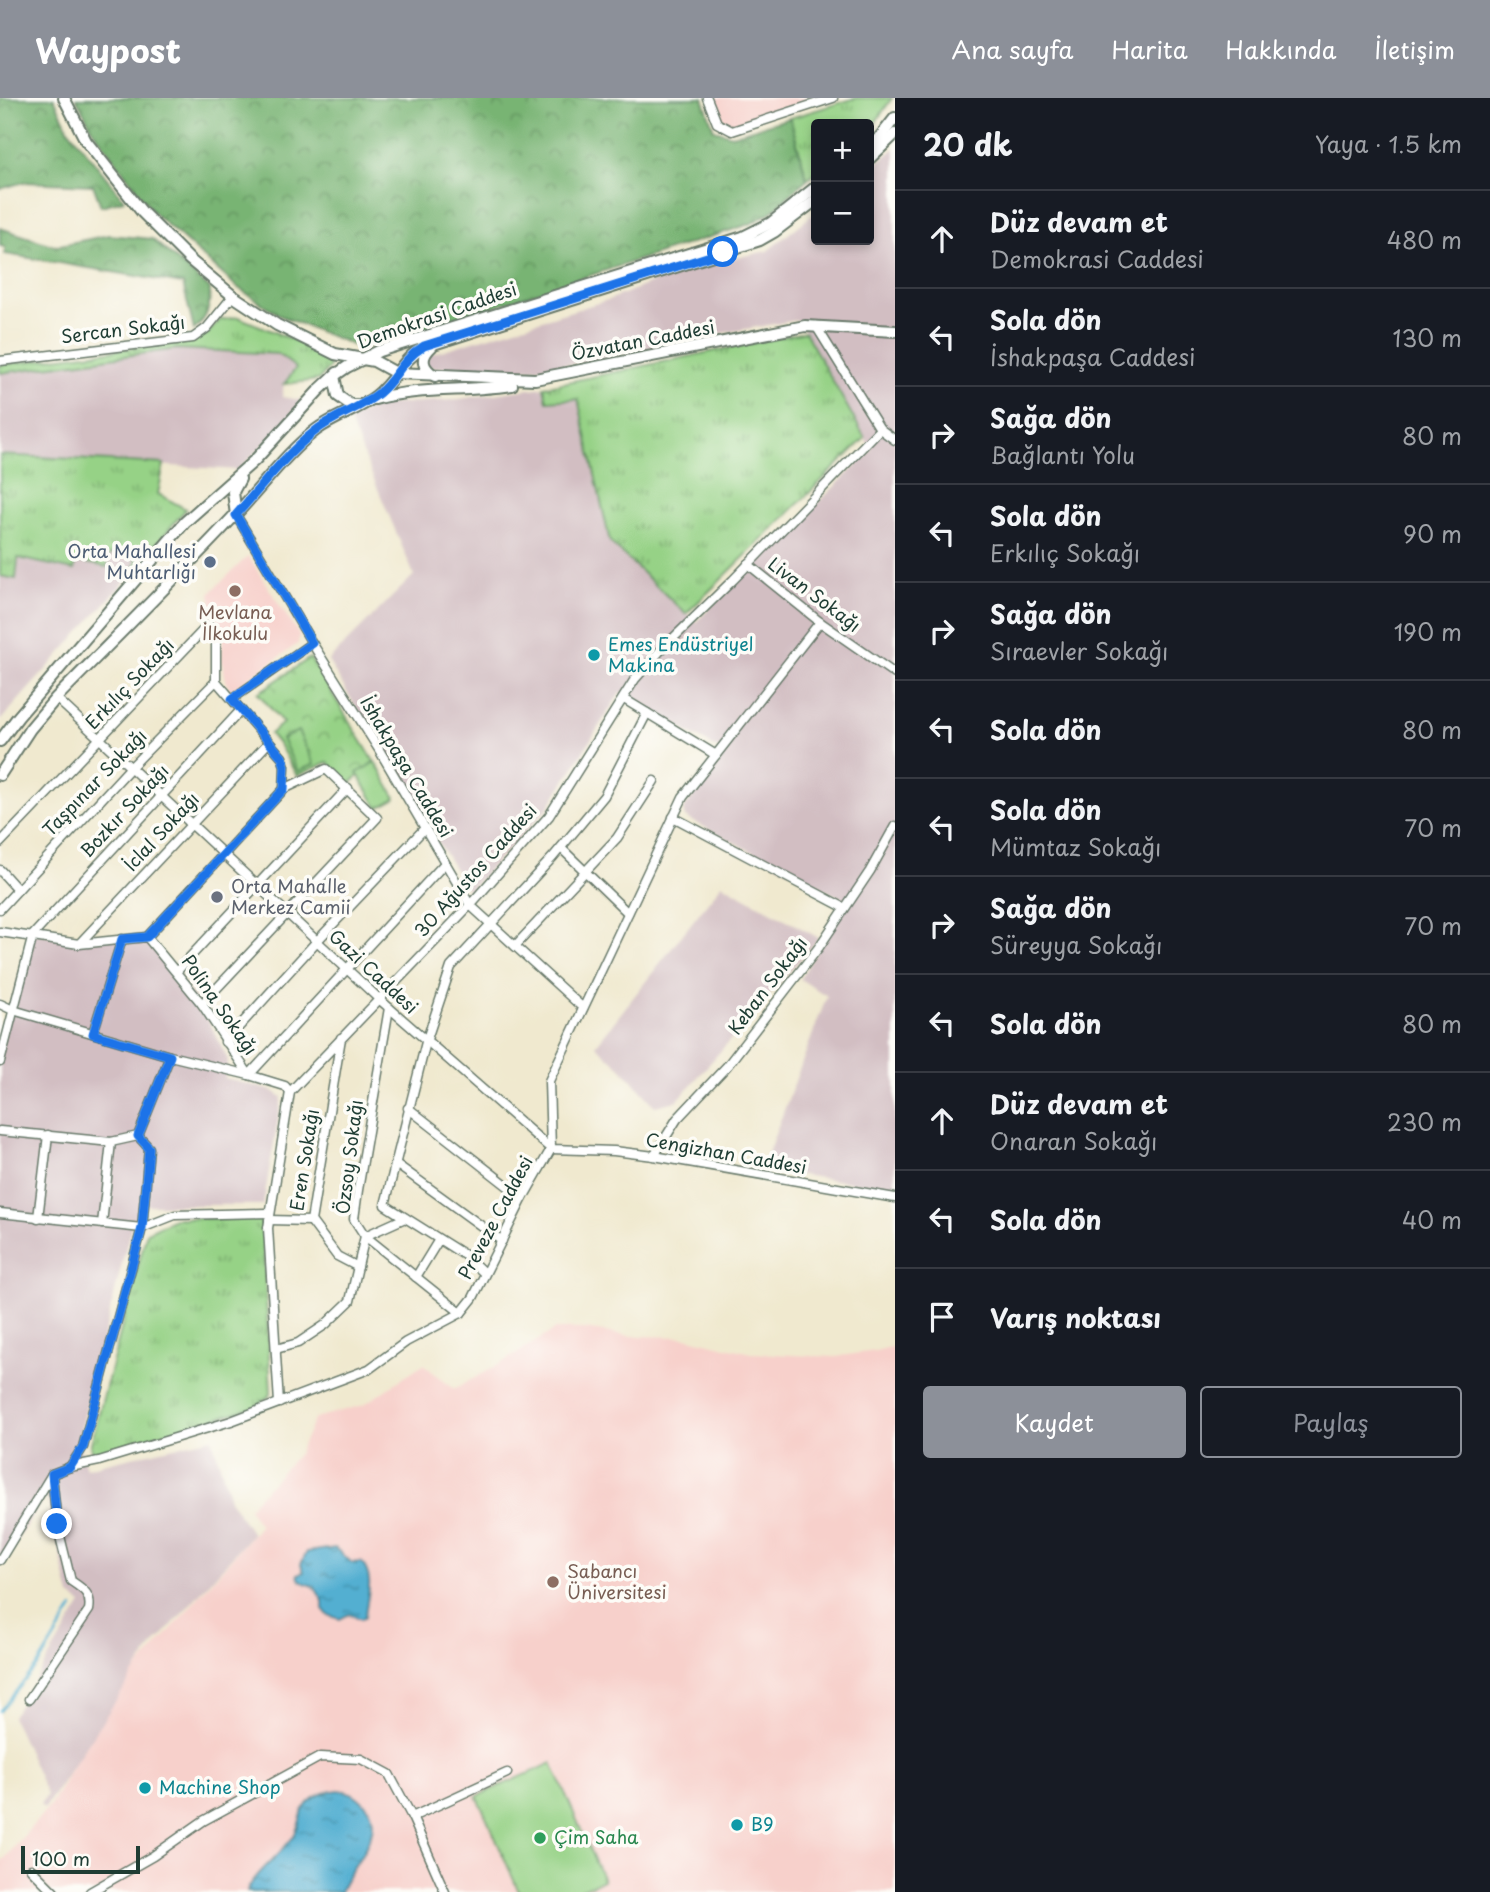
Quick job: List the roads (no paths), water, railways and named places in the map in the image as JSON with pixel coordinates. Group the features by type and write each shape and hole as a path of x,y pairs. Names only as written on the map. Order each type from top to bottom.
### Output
{"main road":[{"path":"64,98 86,141 142,212 190,260 233,296 277,325 335,354 374,361 397,373"},
{"path":"874,142 895,118"},
{"path":"874,154 895,134"},
{"name":"Demokrasi Caddesi","path":"0,741 185,522 255,460 334,376 362,358 449,328 743,237 771,223 811,191"},
{"name":"Demokrasi Caddesi","path":"0,775 30,729 56,698 316,430 383,391 402,363 415,352 435,343 760,240 811,204"},
{"name":"Özvatan Caddesi","path":"397,373 535,379 816,326 895,331"},
{"path":"435,343 425,352 423,361 425,368 435,376"},
{"path":"335,354 339,362 334,376 335,388 343,402 351,405 408,391 491,388 535,379"},
{"path":"382,366 386,381 383,391"},
{"path":"236,515 233,504 235,487 255,460"},
{"path":"31,703 46,695 56,698"}],"street":[{"path":"708,98 717,123 732,131 833,98"},
{"name":"Sercan Sokağı","path":"0,361 193,338 207,328 233,296"},
{"path":"816,326 880,429 895,440"},
{"name":"30 Ağustos Caddesi","path":"290,1092 470,905 548,816 635,679 659,652 880,429"},
{"name":"İshakpaşa Caddesi","path":"236,515 470,905 583,1008"},
{"name":"Livan Sokağı","path":"748,565 820,622 895,674"},
{"name":"Preveze Caddesi","path":"461,1313 472,1298 551,1149 549,1081 683,797 820,622"},
{"name":"Erkılıç Sokağı","path":"0,843 208,625 216,632 216,681"},
{"path":"232,699 312,643"},
{"path":"216,681 282,757 285,766 284,789"},
{"name":"Taşpınar Sokağı","path":"0,909 131,767 216,681"},
{"name":"Gazi Caddesi","path":"56,698 426,1042 551,1149"},
{"path":"624,699 716,755"},
{"name":"Bozkır Sokağı","path":"33,935 241,710"},
{"path":"484,1273 466,1256 384,1205 426,1042 451,967 561,848 604,796 647,713"},
{"name":"İclal Sokağı","path":"79,944 269,742"},
{"path":"0,932 79,944 147,937 284,789 326,769 377,818 202,1004"},
{"path":"515,946 617,838 654,781"},
{"path":"177,971 348,788"},
{"path":"673,817 845,908"},
{"name":"Keban Sokağı","path":"654,1156 677,1119 727,1066 819,947 870,871 895,826"},
{"path":"225,1042 425,828"},
{"path":"561,848 628,913"},
{"path":"0,1004 170,1056 249,1075 445,863"},
{"path":"0,870 17,888"},
{"path":"0,1062 33,935"},
{"name":"Polina Sokağı","path":"147,937 202,1004 249,1075 285,1086 290,1092"},
{"path":"93,1034 122,939"},
{"name":"Özsoy Sokağı","path":"276,1349 299,1343 325,1325 350,1301 365,1236 354,1219 389,1008"},
{"name":"Eren Sokağı","path":"341,1038 311,1222 337,1256 358,1267"},
{"path":"138,1136 170,1056"},
{"path":"279,1403 269,1216 290,1092"},
{"path":"408,1108 523,1198"},
{"path":"0,1131 111,1142 138,1136"},
{"path":"38,1218 48,1135"},
{"path":"70,1467 83,1447 142,1228 149,1148 138,1136"},
{"path":"102,1224 111,1142"},
{"name":"Cengizhan Caddesi","path":"551,1149 614,1151 654,1156 895,1198"},
{"path":"396,1164 502,1241"},
{"path":"0,1213 142,1228 175,1215 269,1216 311,1222"},
{"path":"0,1560 52,1474 231,1421 369,1369 407,1342 461,1313 365,1236 405,1218"},
{"path":"416,1277 439,1241"},
{"path":"29,1699 89,1610 90,1603 86,1590 71,1581 57,1524 52,1474"},
{"path":"90,1892 153,1856 203,1821 320,1757 362,1759 389,1774 412,1817 445,1892"},
{"path":"412,1817 507,1773"},
{"path":"31,1869 54,1892"}],"water":[{"path":"335,1548 352,1563 361,1562 366,1568 369,1588 365,1617 361,1619 349,1614 340,1619 328,1615 314,1586 304,1583 299,1577 298,1574 304,1572 301,1564 307,1552"},
{"path":"339,1790 352,1793 363,1802 371,1812 373,1823 366,1847 340,1892 247,1892 254,1879 293,1837 309,1802 323,1793"}],"waterway":[{"path":"0,1711 40,1662 73,1608"}],"place":[{"name":"Orta Mahallesi Muhtarlığı","path":"210,562"},
{"name":"Mevlana İlkokulu","path":"235,591"},
{"name":"Emes Endüstriyel Makina","path":"594,655"},
{"name":"Orta Mahalle Merkez Camii","path":"217,897"},
{"name":"Sabancı Üniversitesi","path":"553,1582"},
{"name":"Machine Shop","path":"145,1788"},
{"name":"B9","path":"737,1825"},
{"name":"Çim Saha","path":"540,1838"}]}
